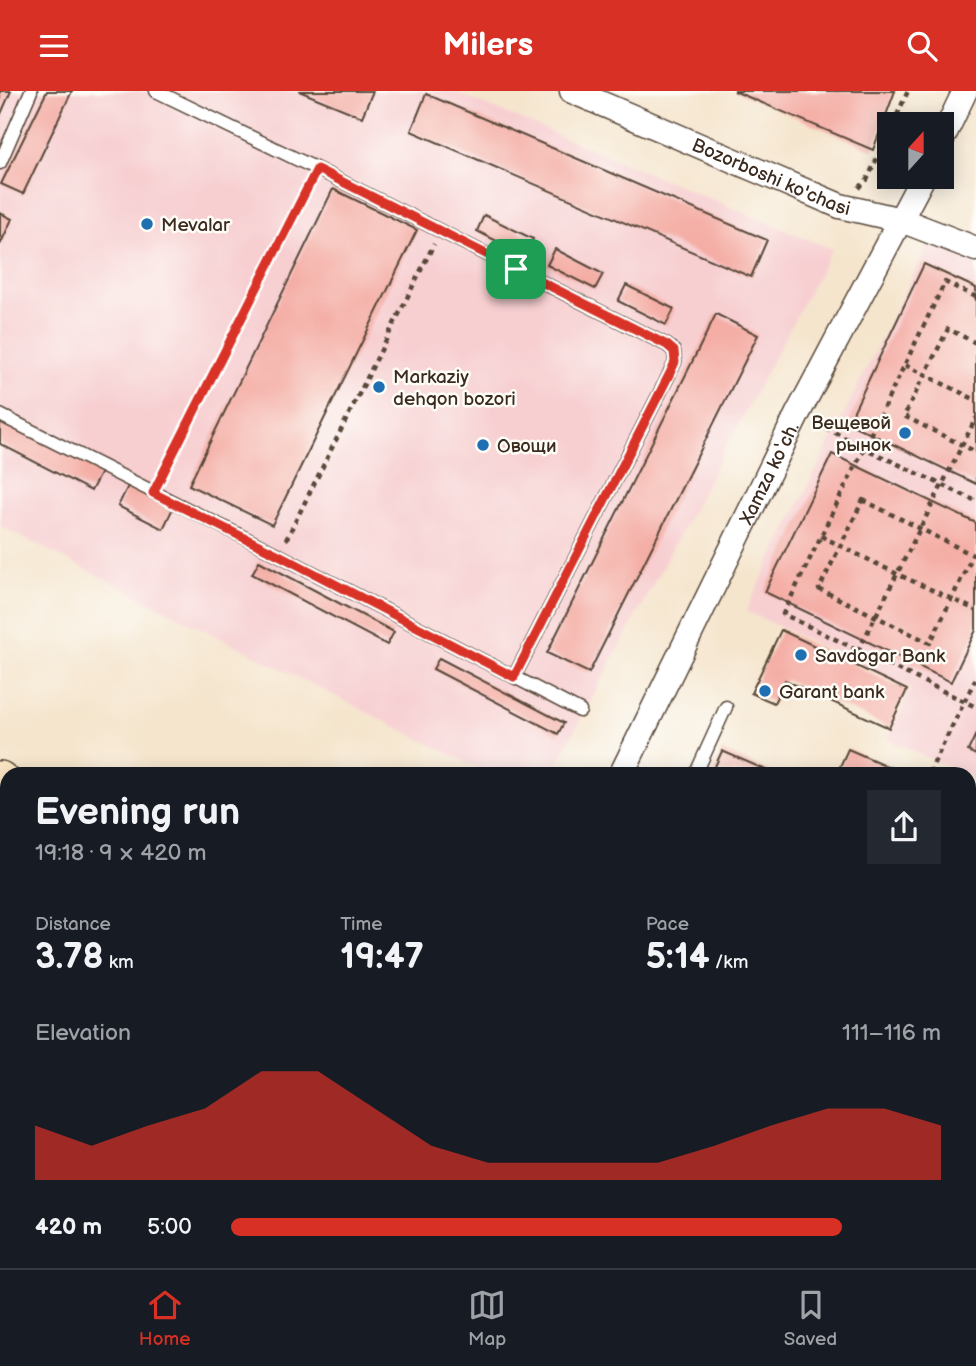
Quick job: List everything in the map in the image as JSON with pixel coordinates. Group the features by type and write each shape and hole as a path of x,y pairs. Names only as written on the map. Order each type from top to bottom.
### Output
{"street":[{"name":"Bozorboshi ko'chasi","path":"572,91 840,206 901,220 976,249"},
{"path":"954,114 965,91"},
{"name":"Xamza ko‘ch.","path":"625,767 798,413 917,189"}],"lane":[{"path":"0,163 31,91"},
{"path":"156,91 441,231 667,345 674,351 675,362 670,373 514,677"},
{"path":"0,415 279,555 580,711"},
{"path":"699,767 726,707"}],"path":[{"path":"898,112 908,91"},
{"path":"153,493 317,169"},
{"path":"279,555 441,231"},
{"path":"976,297 945,282 783,614 976,707"},
{"path":"976,343 948,329 904,416 976,452"},
{"path":"905,365 976,400"},
{"path":"798,413 864,448 976,501"},
{"path":"858,650 976,418"},
{"path":"863,500 973,555 930,643 820,589 842,546 863,500"},
{"path":"821,536 897,575 976,610"},
{"path":"932,767 976,678"}],"shaded area":[{"name":"Markaziy dehqon bozori","path":"0,91 452,91 832,249 555,767 475,767 0,526"},
{"name":"Вещевой рынок","path":"933,235 976,254 976,767 947,767 887,739 911,689 746,611"}],"building":[{"path":"0,91 11,91 0,116"},
{"path":"47,91 72,91 23,194 1,184"},
{"path":"299,91 373,91 362,117"},
{"path":"734,91 895,91 887,112 877,112 877,139 873,150"},
{"path":"426,94 767,240 751,277 411,131"},
{"path":"333,189 417,230 272,525 189,485"},
{"path":"0,213 12,219 0,245"},
{"path":"484,215 533,239 524,255 477,231"},
{"path":"555,249 603,274 595,289 547,265"},
{"path":"924,264 976,288 976,484 848,423"},
{"path":"626,285 674,309 666,325 618,301"},
{"path":"716,314 758,335 589,673 547,653"},
{"path":"0,418 102,470 91,491 0,444"},
{"path":"832,454 976,523 976,630 951,682 765,592"},
{"path":"129,484 174,506 163,529 118,506"},
{"path":"259,561 394,632 387,645 252,574"},
{"name":"Savdogar Bank","path":"781,630 907,690 889,728 785,680 774,703 751,693"},
{"path":"439,658 564,723 558,734 433,669"},
{"path":"976,734 976,755 968,751"},
{"path":"848,749 889,767 840,767"},
{"path":"722,751 759,767 715,767"}],"place":[{"name":"Mevalar","path":"147,224"},
{"name":"Markaziy dehqon bozori","path":"379,387"},
{"name":"Вещевой рынок","path":"905,433"},
{"name":"Овощи","path":"483,445"},
{"name":"Savdogar Bank","path":"801,655"},
{"name":"Garant bank","path":"765,691"}],"route":[{"path":"317,169 516,269 667,345 674,351 675,362 514,677 153,493 317,169"}]}
